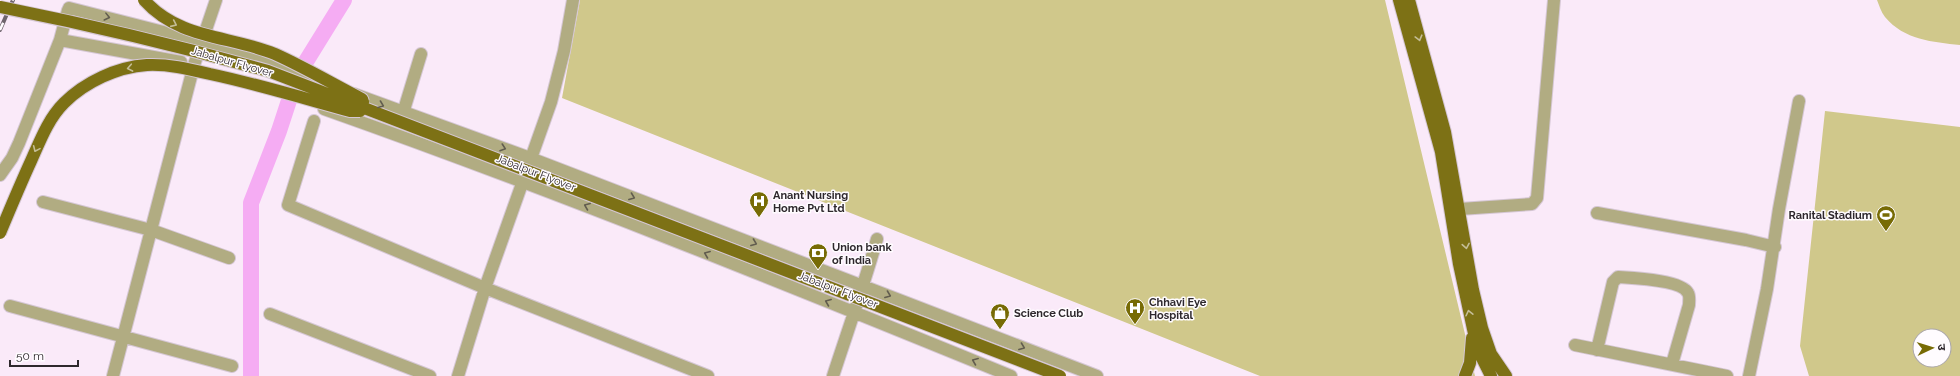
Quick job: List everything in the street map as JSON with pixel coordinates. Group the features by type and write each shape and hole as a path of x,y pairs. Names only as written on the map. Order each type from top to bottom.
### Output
{"main road":[{"path":"144,0 154,11 170,22 190,31 274,54 362,99 371,111"},
{"path":"1399,0 1440,152 1459,264 1478,350 1491,376"},
{"path":"1413,2 1445,132 1460,209 1473,290 1482,328 1491,354 1506,376"},
{"name":"Jabalpur Flyover","path":"0,7 70,21 212,55 268,71 1060,376"},
{"path":"0,233 44,130 63,104 82,88 103,76 125,69 146,65 164,65 237,79 350,111 371,111"},
{"path":"1465,376 1470,363 1473,329"}],"street":[{"path":"113,376 194,65 216,0"},
{"path":"458,376 485,288 551,102 564,51 573,0"},
{"path":"1460,209 1532,204 1538,198 1554,0"},
{"path":"0,175 12,158 19,143 60,40 69,4 201,42 293,71 403,113 530,158 1097,376"},
{"path":"60,40 194,65 285,95 522,181 854,312 1011,376"},
{"path":"403,113 421,54"},
{"path":"1749,376 1775,247 1779,209 1799,101"},
{"path":"314,121 288,206 485,288 708,376"},
{"path":"43,202 151,230 229,258"},
{"path":"1598,213 1746,240 1775,247"},
{"path":"833,376 864,286 877,239"},
{"path":"1597,350 1613,282 1618,277 1674,284 1683,287 1688,292 1689,305 1672,364"},
{"path":"10,306 232,366"},
{"path":"270,314 430,376"},
{"path":"1575,345 1727,376"}],"shaded area":[{"path":"580,0 1385,0 1475,376 1260,376 562,98"},
{"path":"1877,0 1960,0 1960,45 1929,41 1901,31 1885,17"},
{"name":"Ranital Stadium","path":"1825,111 1960,127 1960,376 1809,376 1800,346"}],"waterway":[{"path":"251,376 251,203 279,131 297,76 344,0"}],"railway":[{"path":"0,30 13,0"}],"place":[{"name":"Anant Nursing Home Pvt Ltd","path":"759,218"},
{"name":"Ranital Stadium","path":"1886,232"},
{"name":"Union bank of India","path":"818,270"},
{"name":"Chhavi Eye Hospital","path":"1135,325"},
{"name":"Science Club","path":"1000,330"}]}
